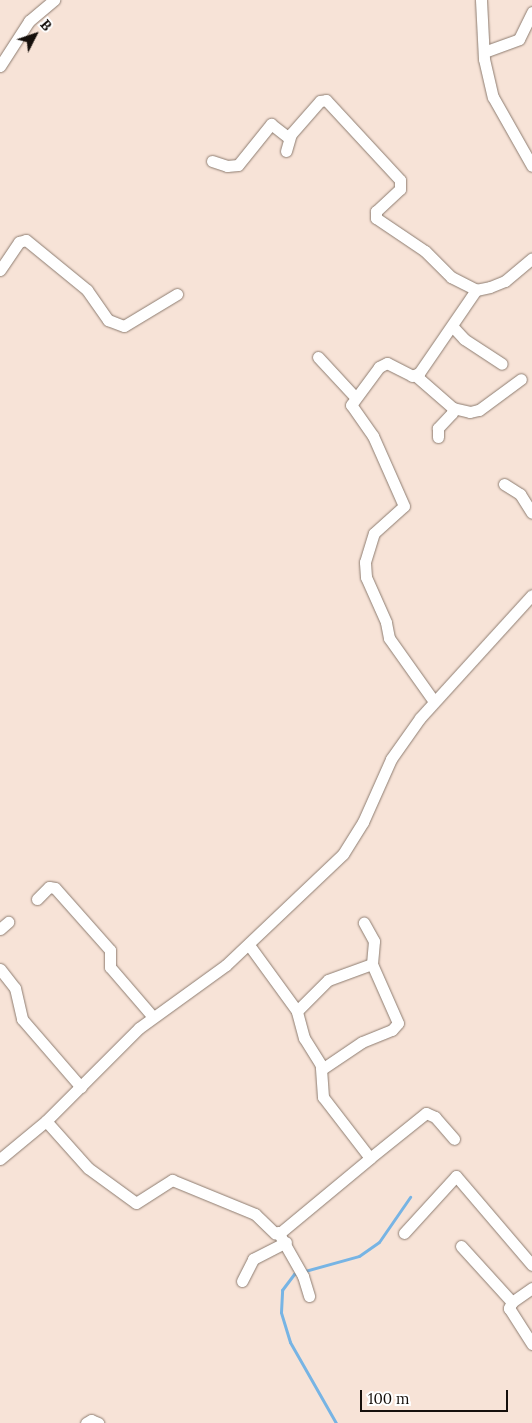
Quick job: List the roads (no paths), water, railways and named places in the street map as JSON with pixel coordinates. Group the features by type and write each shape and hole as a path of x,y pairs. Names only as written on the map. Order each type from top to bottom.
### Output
{"street":[{"path":"0,66 29,21 54,0"},
{"path":"481,0 484,52 495,103 532,166"},
{"path":"484,52 519,39 532,12"},
{"path":"286,151 289,138 320,101 329,102 400,180 400,189 376,211 376,218 421,248 451,277 476,290"},
{"path":"212,161 227,166 238,165 271,124 289,138"},
{"path":"0,270 19,242 26,240 87,290 108,320 124,326 177,294"},
{"path":"415,375 453,327 476,290 501,283 532,258"},
{"path":"453,327 464,339 502,364"},
{"path":"318,357 355,397"},
{"path":"433,700 389,638 386,622 366,577 365,562 374,533 404,506 373,436 352,409 355,397 379,367 387,362 415,375 452,408 470,412 479,410 521,379"},
{"path":"438,437 438,428 452,414 452,408"},
{"path":"504,484 520,494 532,513"},
{"path":"0,1160 46,1121 153,1017 216,973 249,945 298,893 348,848 391,759 433,700 532,595"},
{"path":"36,899 49,887 55,888 110,950 110,967 153,1017"},
{"path":"322,1069 362,1042 392,1030 398,1023 372,964 374,941 364,923"},
{"path":"249,945 297,1011 304,1038 322,1069 323,1097 370,1158"},
{"path":"297,1011 328,980 372,964"},
{"path":"0,969 15,988 22,1020 81,1087"},
{"path":"278,1232 426,1113 434,1116 454,1139"},
{"path":"46,1121 88,1168 136,1203 172,1180 254,1214 278,1232 286,1242 303,1276 309,1296"},
{"path":"404,1233 456,1176 532,1265"},
{"path":"242,1280 252,1259 286,1242"},
{"path":"461,1246 512,1302"},
{"path":"532,1288 512,1302 510,1311 532,1344"},
{"path":"86,1423 91,1420 98,1423"}],"waterway":[{"path":"336,1423 290,1342 281,1312 282,1290 294,1274 359,1256 379,1242 410,1197"}]}
